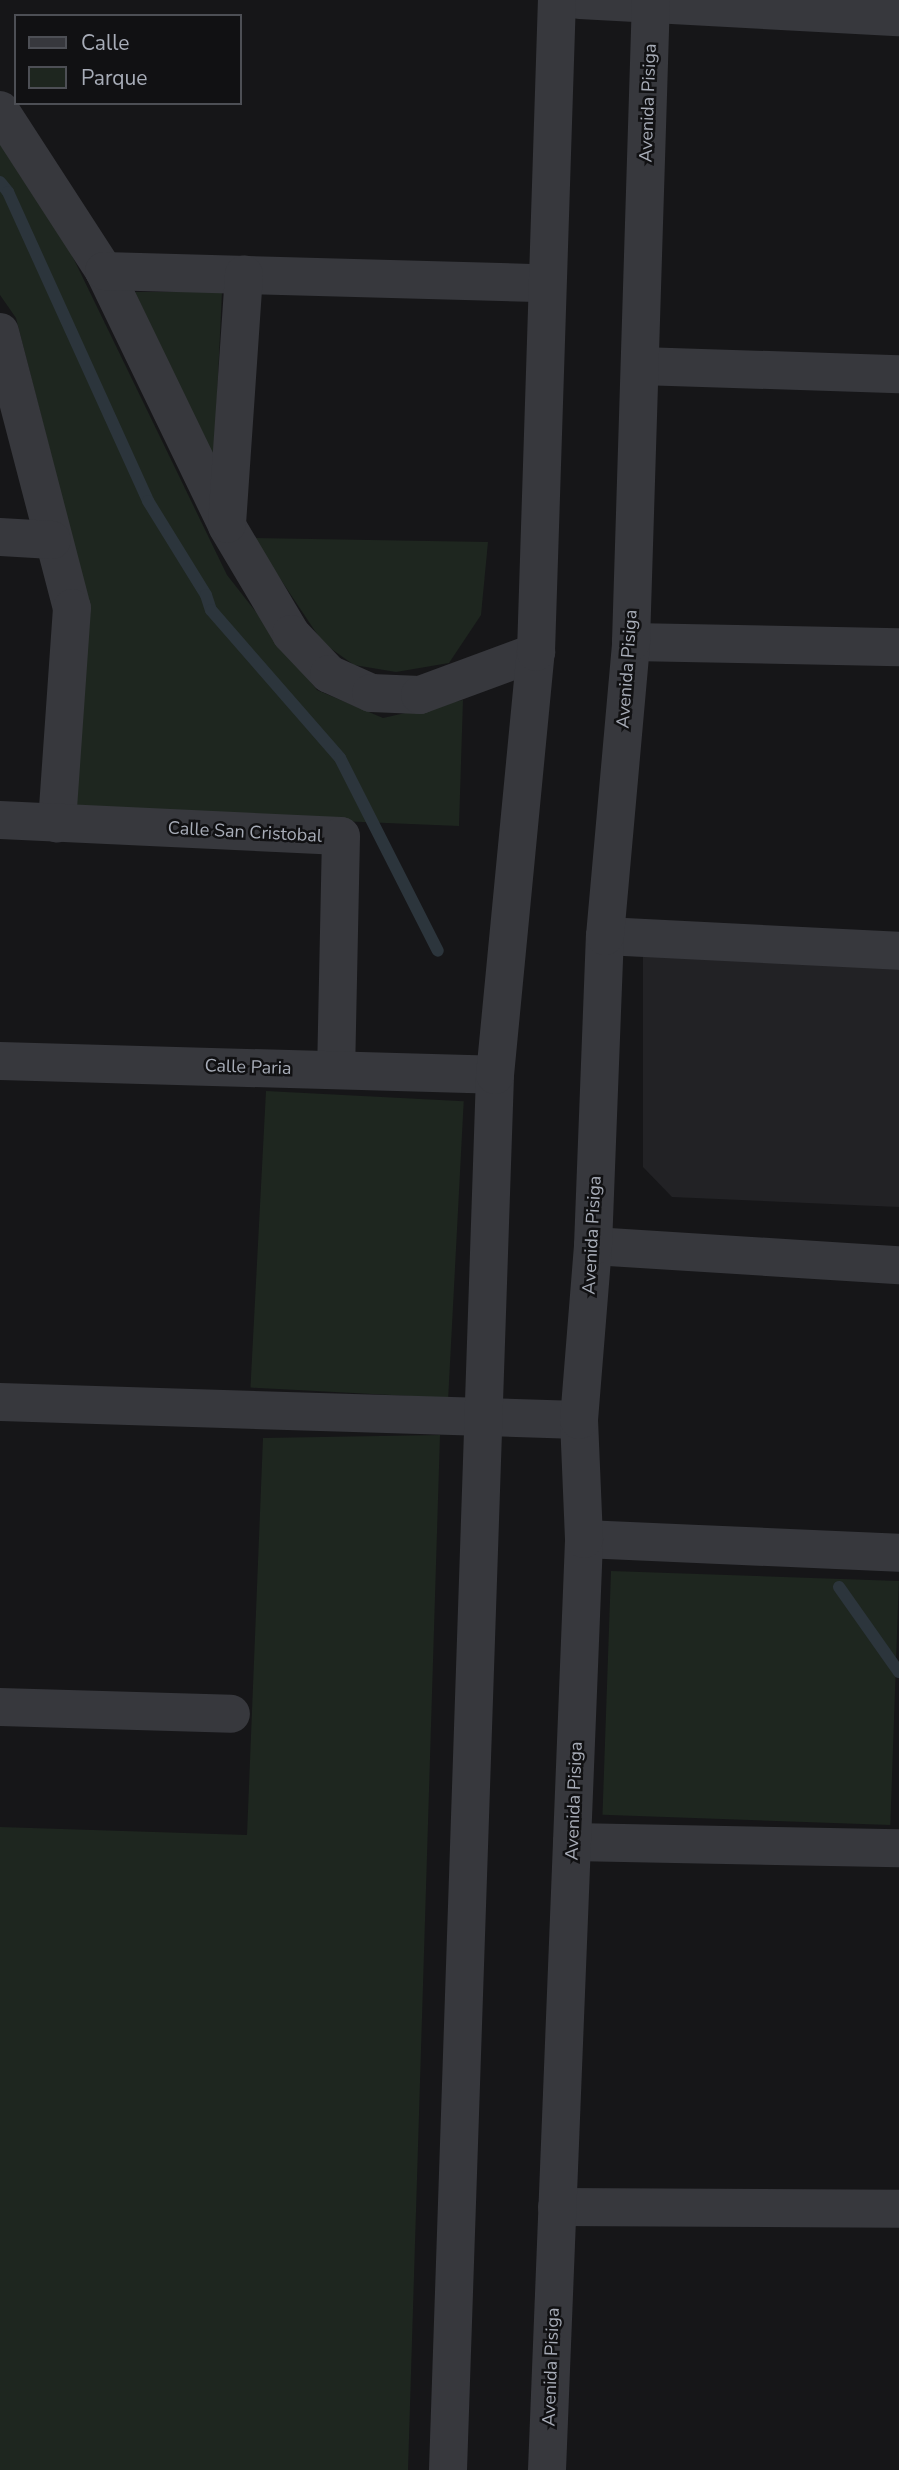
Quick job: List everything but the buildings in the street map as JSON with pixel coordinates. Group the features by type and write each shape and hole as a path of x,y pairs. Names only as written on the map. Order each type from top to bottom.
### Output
{"street":[{"path":"448,2470 495,1075 536,652 556,0"},
{"path":"579,0 651,1 899,17"},
{"name":"Avenida Pisiga","path":"547,2470 584,1539 579,1420 593,1246 605,936 631,642 651,1"},
{"path":"0,110 104,271 227,526 291,634 329,674 371,693 420,695 536,652"},
{"path":"104,271 547,283"},
{"path":"227,526 244,275"},
{"path":"0,332 52,540 72,608 57,823"},
{"path":"640,366 899,374"},
{"path":"0,537 52,540"},
{"path":"631,642 899,647"},
{"name":"Calle San Cristobal","path":"0,821 341,836 336,1070"},
{"path":"605,936 899,951"},
{"name":"Calle Paria","path":"0,1061 495,1075"},
{"path":"593,1246 899,1265"},
{"path":"0,1402 579,1420"},
{"path":"584,1539 899,1553"},
{"path":"0,1707 230,1714"},
{"path":"572,1842 899,1847"},
{"path":"557,2207 899,2209"}],"shaded area":[{"path":"643,949 899,955 899,1207 672,1197 643,1167"}],"green space":[{"path":"0,138 50,210 227,575 317,690 383,718 463,700 459,826 71,810 89,603 16,318 0,295"},
{"path":"135,292 222,292 214,461"},
{"path":"253,538 488,542 481,615 449,663 396,672 354,665 323,643"},
{"path":"266,1091 464,1101 448,1398 250,1388"},
{"path":"440,1435 408,2470 0,2470 0,1827 247,1835 263,1438"},
{"path":"611,1571 899,1581 890,1825 602,1815"}],"waterway":[{"path":"0,182 8,192 148,501 206,595 211,610 340,758 438,951"},
{"path":"839,1587 899,1672"}]}
